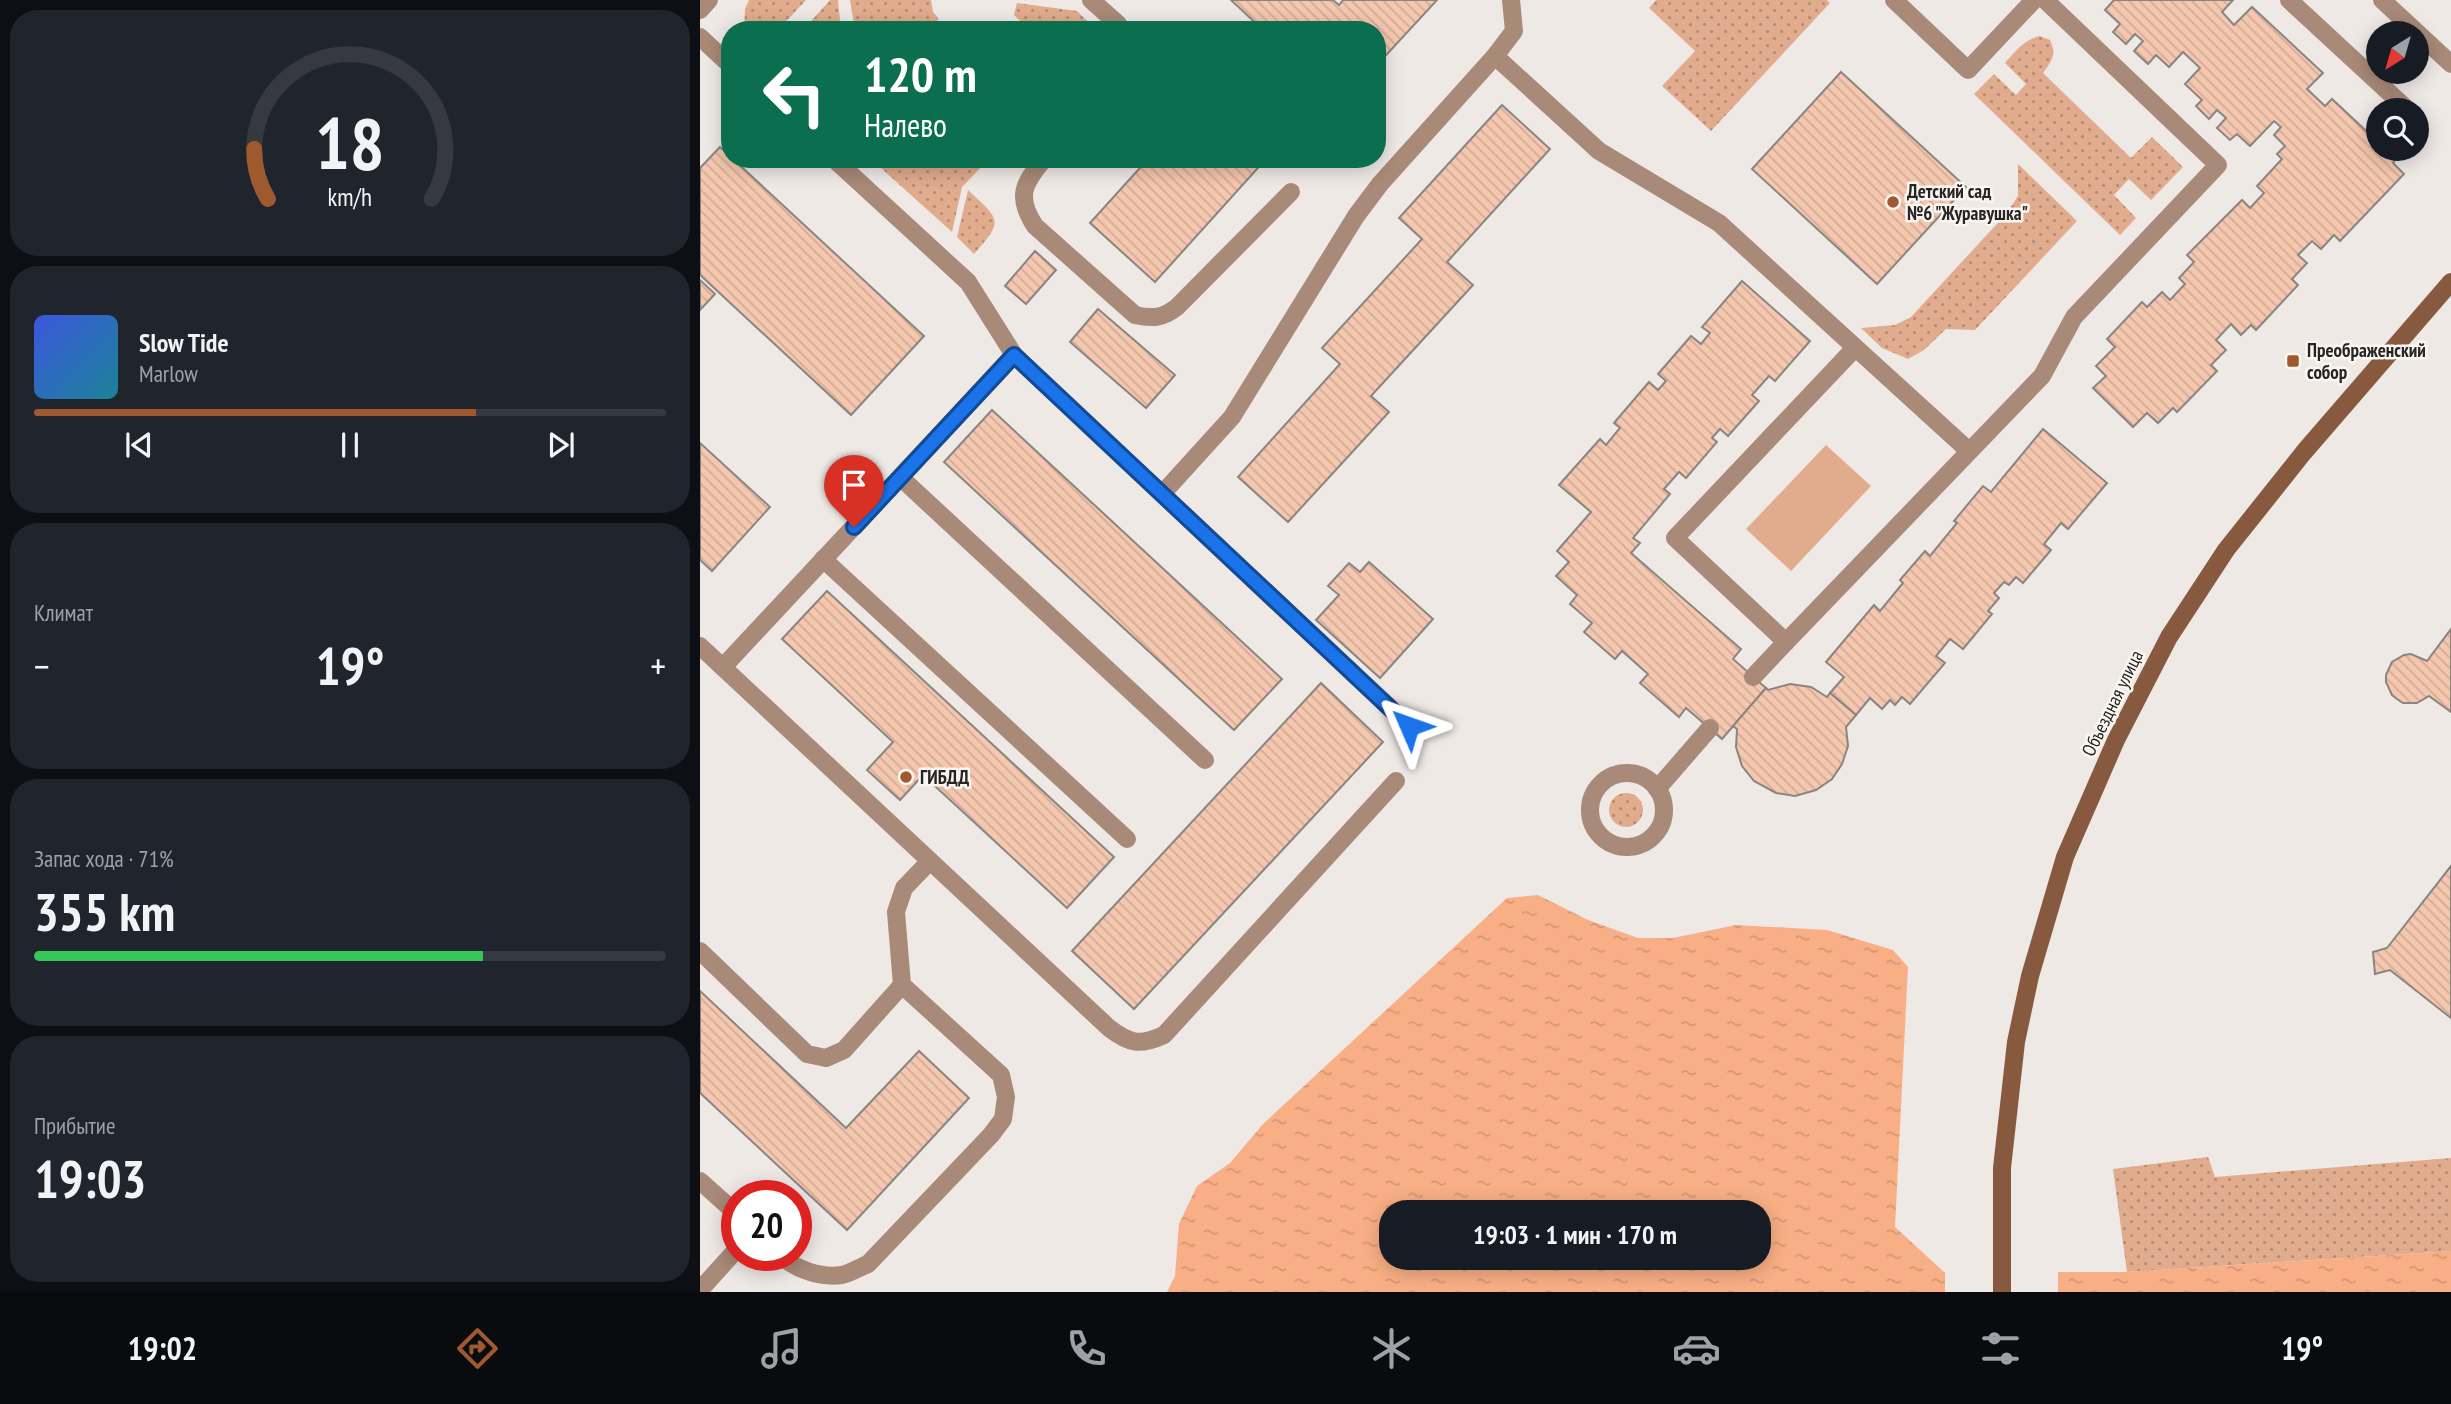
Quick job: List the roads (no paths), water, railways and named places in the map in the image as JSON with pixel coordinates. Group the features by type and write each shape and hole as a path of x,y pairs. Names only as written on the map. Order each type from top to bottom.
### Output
{"main road":[{"name":"Объездная улица","path":"2002,1292 2002,1168 2016,1042 2030,976 2065,857 2116,740 2169,637 2226,550 2304,452 2451,282"}],"street":[{"path":"700,10 709,0"},
{"path":"1091,0 1115,21"},
{"path":"1162,494 1232,417 1356,216 1380,184 1495,57 1514,31 1511,0"},
{"path":"1894,0 1968,70 2034,0"},
{"path":"1754,677 2042,376 2074,317 2218,165 2045,0"},
{"path":"2289,0 2395,98"},
{"path":"2382,0 2451,64"},
{"path":"700,37 721,57"},
{"path":"1495,57 1599,151 1719,223 1969,451"},
{"path":"844,168 968,282 1014,355 1409,726"},
{"path":"1036,168 1028,178 1023,195 1026,212 1035,226 1135,315 1151,319 1165,316 1177,307 1291,192"},
{"path":"1786,642 1675,538 1855,348"},
{"path":"723,667 1014,355"},
{"path":"900,477 1205,760"},
{"path":"823,559 1127,839"},
{"path":"700,646 1125,1041 1147,1043 1164,1035 1396,781"},
{"path":"1657,789 1710,728"},
{"path":"1635,774 1657,789 1663,805 1662,820 1656,833 1645,842 1632,847 1619,846 1604,840 1594,828 1590,816 1591,802 1597,788 1609,778 1635,774"},
{"path":"807,1271 816,1275 844,1275 868,1264 992,1135 1003,1119 1006,1097 1001,1075 902,985 896,912 904,888 930,861"},
{"path":"700,951 807,1054 826,1058 844,1050 902,985"},
{"path":"700,1181 721,1200"},
{"path":"700,1290 721,1267"}],"water":[{"path":"1538,895 1588,920 1638,938 1673,938 1736,925 1827,930 1893,950 1908,967 1895,1227 1944,1272 2127,1272 2451,1251 2451,1292 1167,1292 1175,1276 1179,1224 1197,1186 1230,1163 1263,1124 1507,898"}],"place":[{"name":"Детский сад №6 \"Журавушка\"","path":"1893,202"},
{"name":"Преображенский собор","path":"2293,361"},
{"name":"ГИБДД","path":"906,777"}]}
